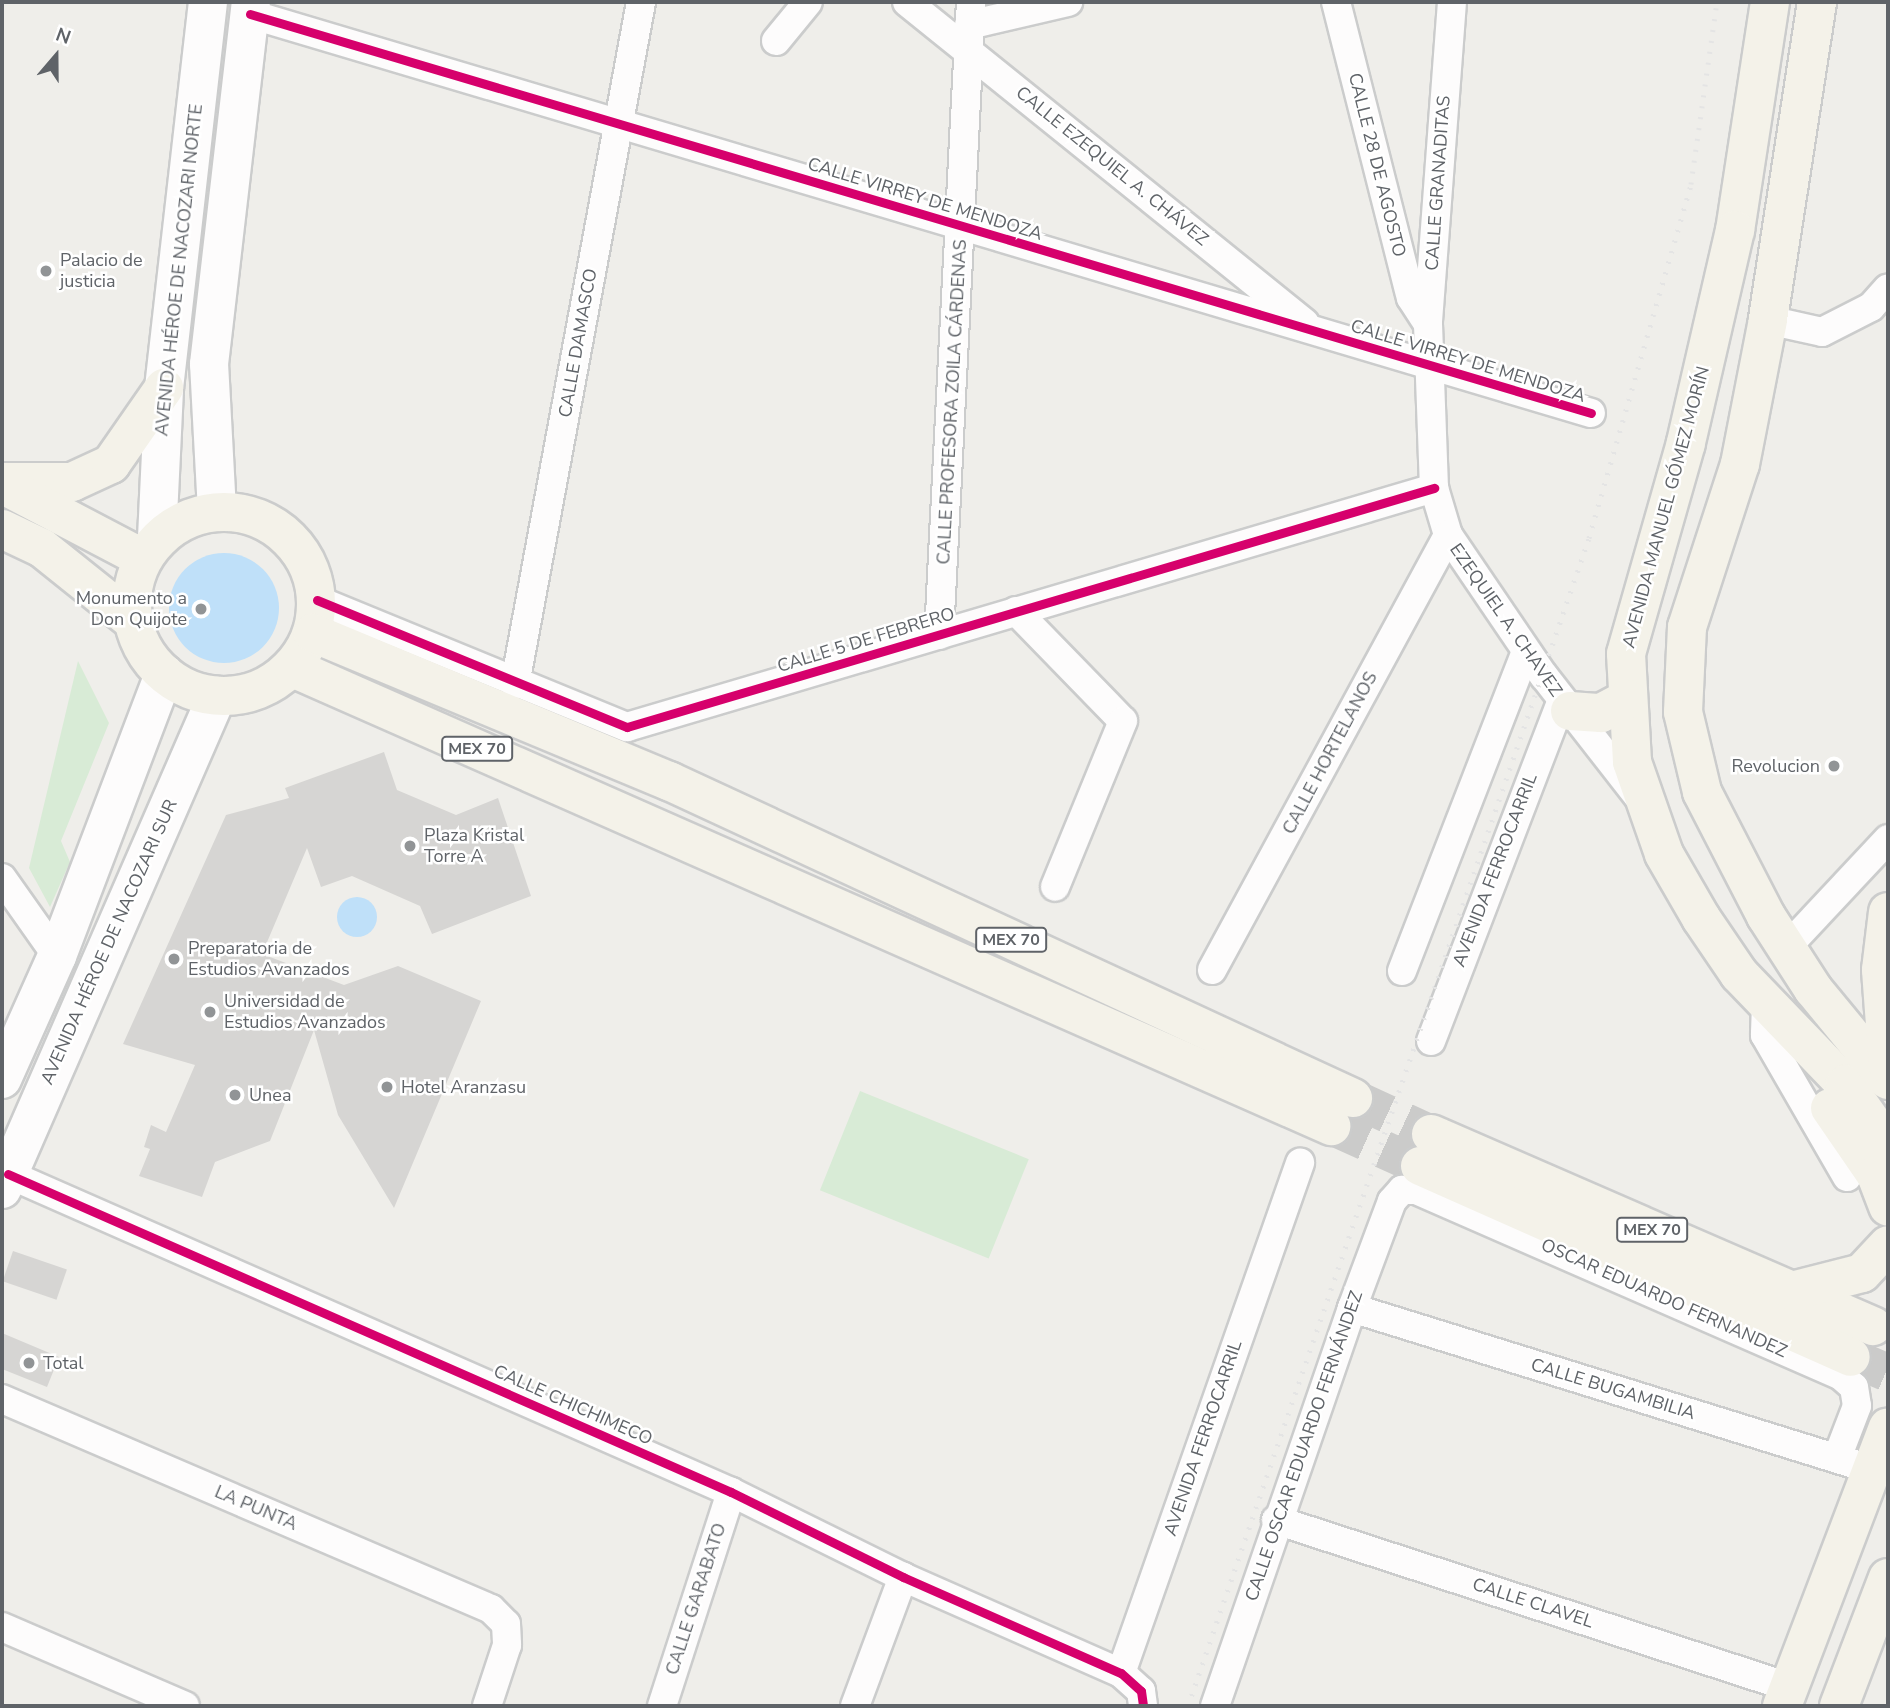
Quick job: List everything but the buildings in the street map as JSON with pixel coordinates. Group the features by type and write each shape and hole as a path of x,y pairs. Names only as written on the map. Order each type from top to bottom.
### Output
{"main road":[{"name":"AVENIDA HÉROE DE NACOZARI NORTE","path":"150,548 164,387 208,2"},
{"name":"AVENIDA MANUEL GÓMEZ MORÍN","path":"1770,2 1735,230 1686,443 1637,602 1626,654 1632,762 1664,854 1701,918 1770,1008 1844,1084 1888,1144"},
{"path":"1817,2 1769,320 1740,464 1687,627 1681,678 1683,712 1702,792 1786,948 1888,1080"},
{"path":"218,511 209,364 251,8"},
{"path":"2,483 72,482 111,464 164,387"},
{"path":"2,483 150,548"},
{"path":"218,511 254,515 286,533 310,566 315,616 293,668 253,693 217,696 192,691 164,674 145,652 133,621 132,592 150,548 181,520 218,511"},
{"path":"2,529 42,548 133,621"},
{"name":"MEX 70","path":"293,668 1342,1112 668,781 315,616"},
{"path":"2,1079 57,956 164,674"},
{"name":"AVENIDA HÉROE DE NACOZARI SUR","path":"5,1181 217,696"},
{"path":"1566,705 1601,713 1627,699"},
{"path":"1888,912 1881,970 1888,1066"},
{"path":"1701,918 1726,937 1786,948"},
{"path":"1770,1008 1802,1072 1855,1142 1888,1207"},
{"name":"MEX 70","path":"1418,1163 1793,1291 1873,1326"},
{"name":"MEX 70","path":"1418,1163 1851,1357"},
{"path":"1793,1291 1862,1273 1888,1245"},
{"path":"1794,1700 1881,1484 1888,1427"},
{"path":"1839,1706 1888,1578"}],"street":[{"name":"CALLE DAMASCO","path":"515,684 641,2"},
{"path":"776,41 808,2"},
{"name":"CALLE EZEQUIEL A. CHÁVEZ","path":"907,2 969,25 1316,332"},
{"path":"969,25 1068,2"},
{"name":"CALLE 28 DE AGOSTO","path":"1336,2 1411,298 1428,324"},
{"name":"CALLE GRANADITAS","path":"1426,365 1452,2"},
{"name":"CALLE VIRREY DE MENDOZA","path":"251,8 619,124 1591,414"},
{"name":"CALLE PROFESORA ZOILA CÁRDENAS","path":"939,635 963,226 969,25"},
{"path":"1769,320 1822,332 1882,301"},
{"name":"EZEQUIEL A. CHAVEZ","path":"1426,365 1434,488 1448,535 1566,705 1646,807"},
{"name":"CALLE 5 DE FEBRERO","path":"315,616 515,684 627,727 1434,488"},
{"name":"CALLE HORTELANOS","path":"1212,970 1448,535"},
{"path":"1016,611 1123,721 1055,887"},
{"path":"1402,971 1526,650"},
{"name":"AVENIDA FERROCARRIL","path":"1432,1041 1566,705"},
{"path":"1786,948 1888,839"},
{"path":"2,878 57,956"},
{"path":"1770,1008 1765,1035 1847,1177"},
{"name":"AVENIDA FERROCARRIL","path":"1121,1673 1300,1163"},
{"name":"CALLE OSCAR EDUARDO FERNÁNDEZ","path":"1215,1706 1276,1520 1392,1201 1418,1163"},
{"name":"OSCAR EDUARDO FERNANDEZ","path":"1418,1163 1416,1190 1840,1375 1854,1387 1857,1406 1838,1458"},
{"name":"CALLE CHICHIMECO","path":"5,1181 731,1492 903,1577 1121,1673"},
{"name":"CALLE BUGAMBILIA","path":"1352,1308 1838,1458 1881,1484"},
{"name":"LA PUNTA","path":"2,1399 491,1609 506,1624 507,1646 487,1706"},
{"name":"CALLE GARABATO","path":"662,1706 731,1492"},
{"name":"CALLE CLAVEL","path":"1276,1520 1794,1700"},
{"path":"855,1706 903,1577"},
{"path":"2,1627 132,1695 185,1706"},
{"path":"1121,1673 1141,1691 1143,1706"}],"green space":[{"path":"78,661 109,723 61,841 70,862 50,907 29,868"},
{"path":"860,1091 1029,1159 989,1258 820,1190"}],"water":[{"path":"224,553 245,558 263,569 274,587 279,608 274,629 263,647 245,658 224,663 203,658 185,647 174,629 169,608 174,587 185,569 203,558"},
{"path":"357,897 371,903 377,917 371,931 357,937 343,931 337,917 343,903"}],"tunnel":[{"path":"1353,1098 1431,1134"},
{"path":"1331,1126 1420,1166"},
{"path":"1851,1357 1888,1373"}],"railway":[{"path":"1188,1706 1589,538 1691,184 1717,2"}],"cycle path":[{"path":"250,14 1591,413"},
{"path":"317,600 627,727 1434,488"},
{"path":"8,1174 731,1492 903,1577 1121,1673 1141,1691 1143,1706"}],"place":[{"name":"Palacio de justicia","path":"46,271"},
{"name":"Monumento a Don Quijote","path":"201,609"},
{"name":"Revolucion","path":"1834,766"},
{"name":"Plaza Kristal Torre A","path":"410,846"},
{"name":"Preparatoria de Estudios Avanzados","path":"174,959"},
{"name":"Universidad de Estudios Avanzados","path":"210,1012"},
{"name":"Hotel Aranzasu","path":"387,1087"},
{"name":"Unea","path":"235,1095"},
{"name":"Total","path":"29,1363"}]}
